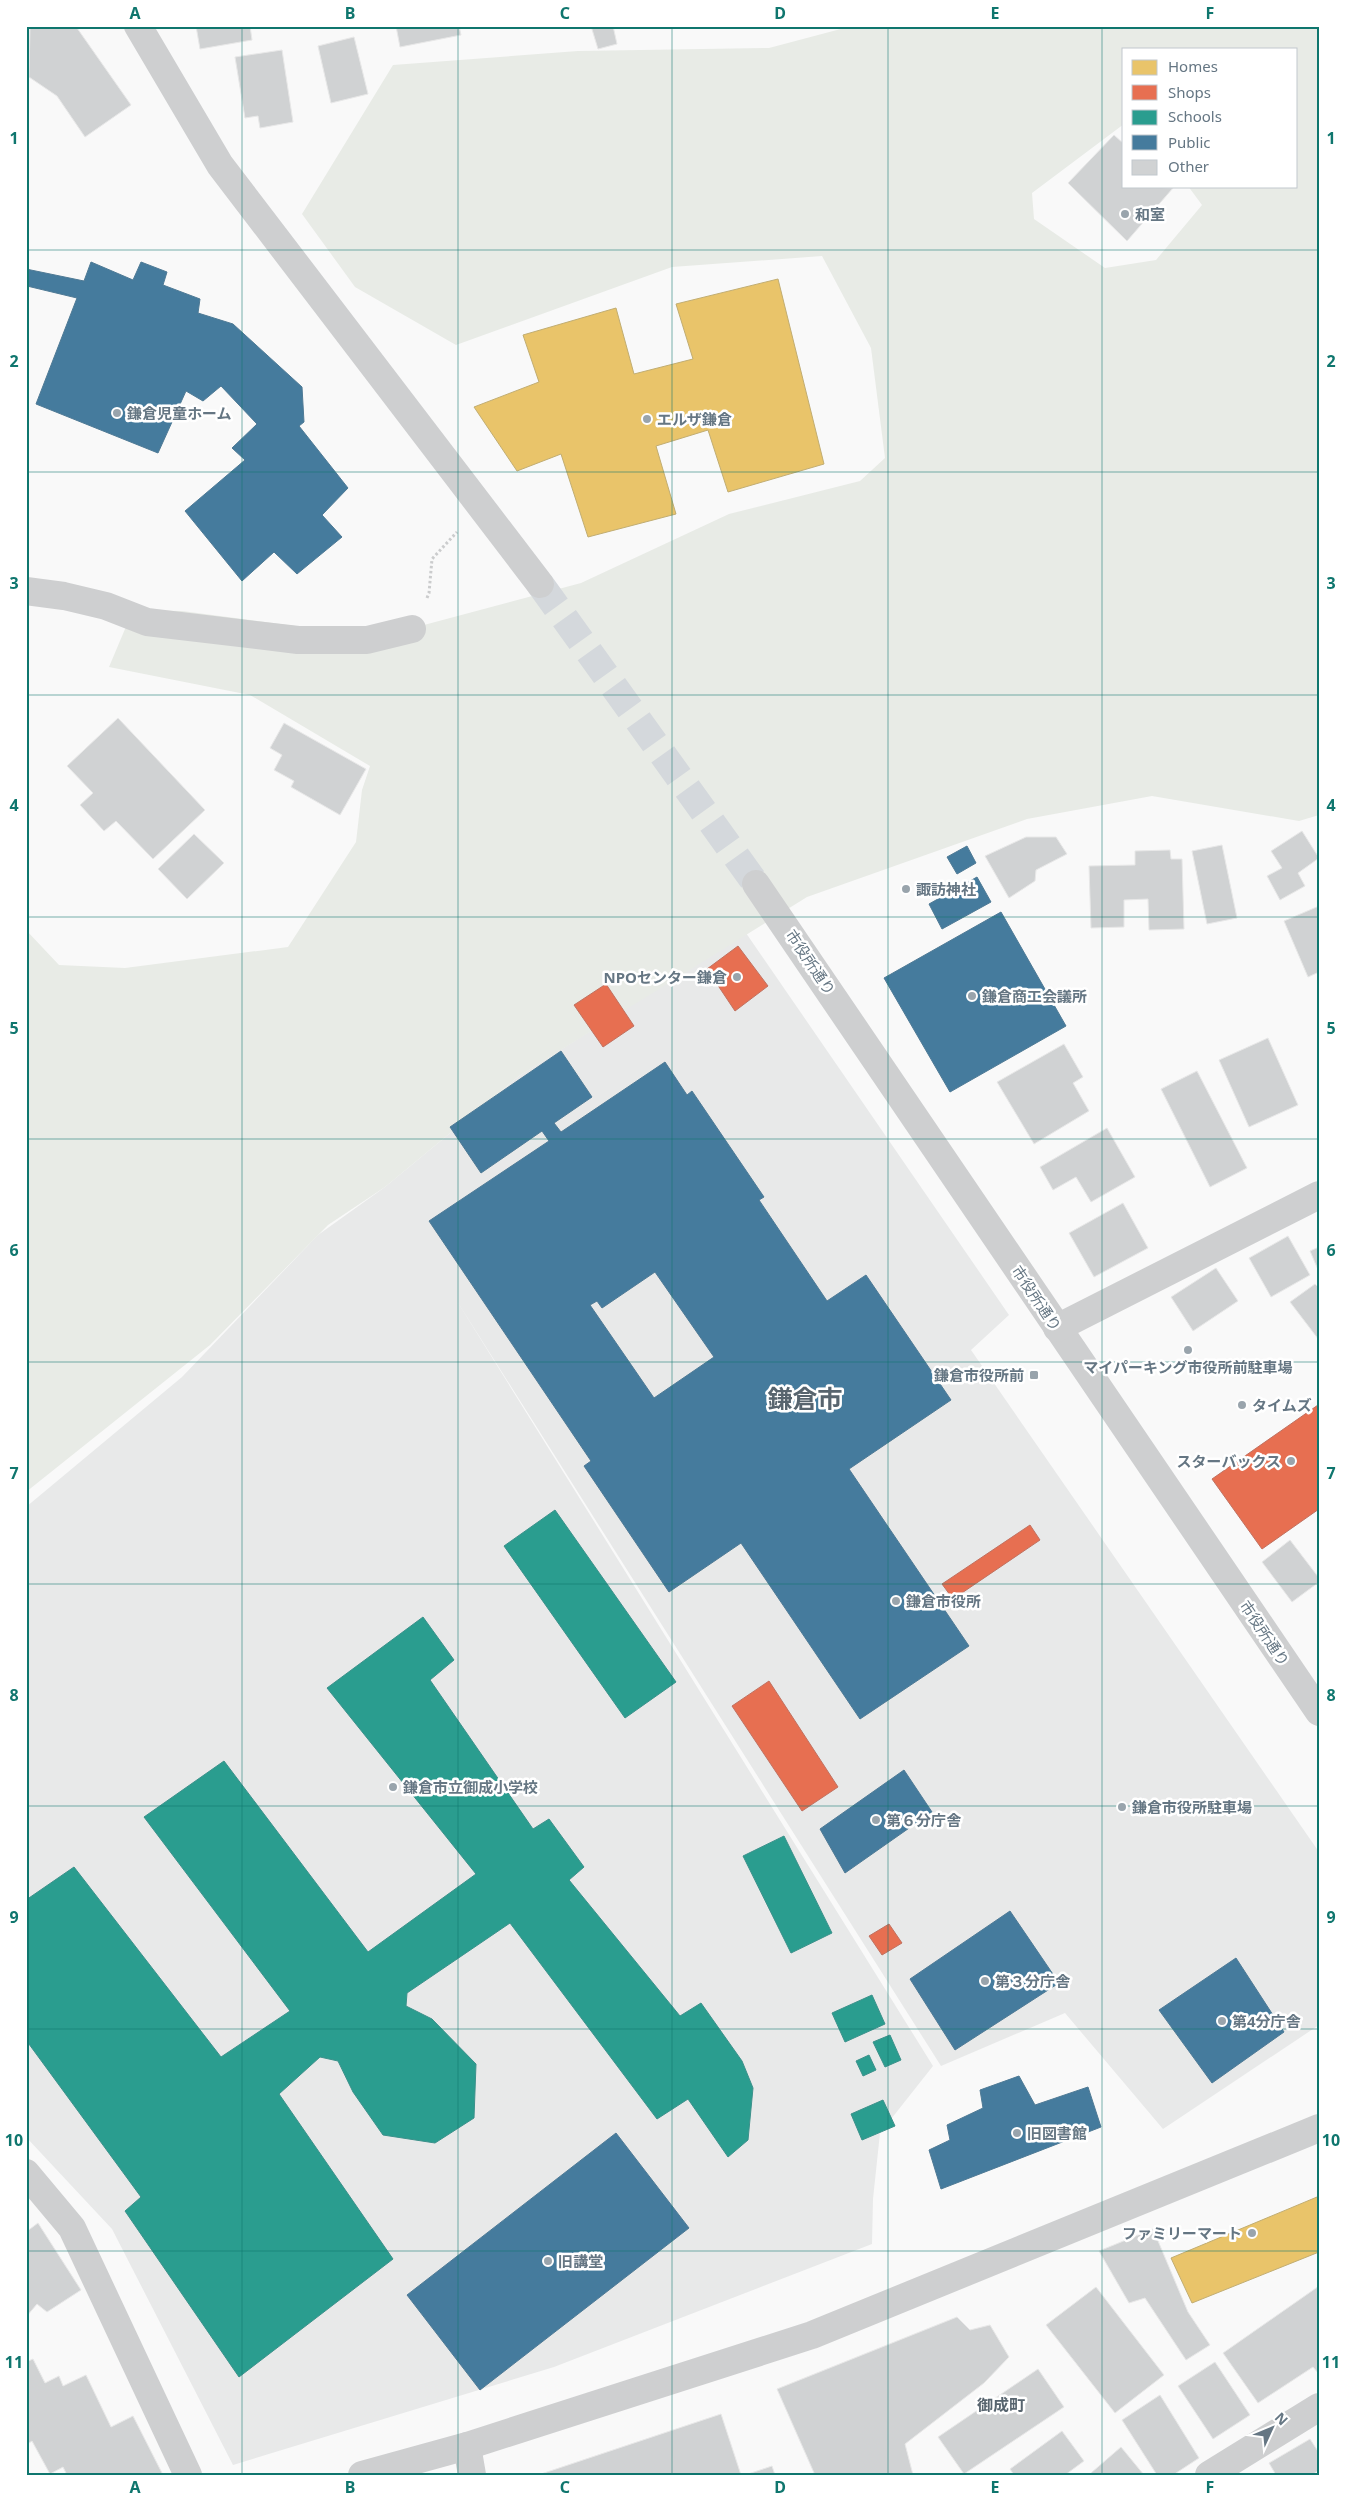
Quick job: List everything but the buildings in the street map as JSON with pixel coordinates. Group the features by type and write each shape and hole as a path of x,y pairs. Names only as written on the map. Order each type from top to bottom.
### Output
{"street":[{"path":"138,26 220,165 540,584"},
{"path":"26,591 64,596 106,606 147,622 298,640 367,640 412,629"},
{"name":"市役所通り","path":"756,884 1319,1712"},
{"path":"1057,1328 1319,1195"},
{"path":"362,2475 468,2446 812,2335 1319,2128"},
{"path":"26,2173 72,2228 188,2475"},
{"path":"1209,2475 1319,2407"},
{"path":"468,2446 472,2475"}],"shaded area":[{"path":"852,26 1319,26 1319,815 1299,821 1152,796 1027,819 807,897 519,1076 385,1187 328,1225 210,1345 26,1492 26,930 59,965 125,968 288,947 356,842 362,790 370,766 250,695 109,667 133,610 182,611 379,637 581,583 729,514 860,481 885,458 871,348 822,256 672,267 456,345 355,287 302,214 393,65 578,51 769,48"},
{"path":"746,933 1009,1315 971,1350 1319,1852 1319,2025 1163,2129 1065,2013 941,2066 455,1298 933,2066 880,2133 873,2199 872,2244 554,2367 233,2465 112,2229 26,2137 26,1507 182,1377 318,1235 385,1187 519,1076"}],"tunnel":[{"path":"540,584 756,884"}],"place":[{"name":"和室","path":"1125,214"},
{"name":"鎌倉児童ホーム","path":"117,413"},
{"name":"エルザ鎌倉","path":"647,419"},
{"name":"諏訪神社","path":"906,889"},
{"name":"NPOセンター鎌倉","path":"737,977"},
{"name":"鎌倉商工会議所","path":"972,996"},
{"name":"マイパーキング市役所前駐車場","path":"1188,1350"},
{"name":"鎌倉市役所前","path":"1034,1375"},
{"name":"タイムズ","path":"1242,1405"},
{"name":"スターバックス","path":"1291,1461"},
{"name":"鎌倉市役所","path":"896,1601"},
{"name":"鎌倉市立御成小学校","path":"393,1787"},
{"name":"鎌倉市役所駐車場","path":"1122,1807"},
{"name":"第６分庁舎","path":"876,1820"},
{"name":"第３分庁舎","path":"985,1981"},
{"name":"第4分庁舎","path":"1222,2021"},
{"name":"旧図書館","path":"1017,2133"},
{"name":"ファミリーマート","path":"1252,2233"},
{"name":"旧講堂","path":"548,2261"}],"district":[{"name":"鎌倉市","path":"805,1398"},
{"name":"御成町","path":"1001,2405"}]}
